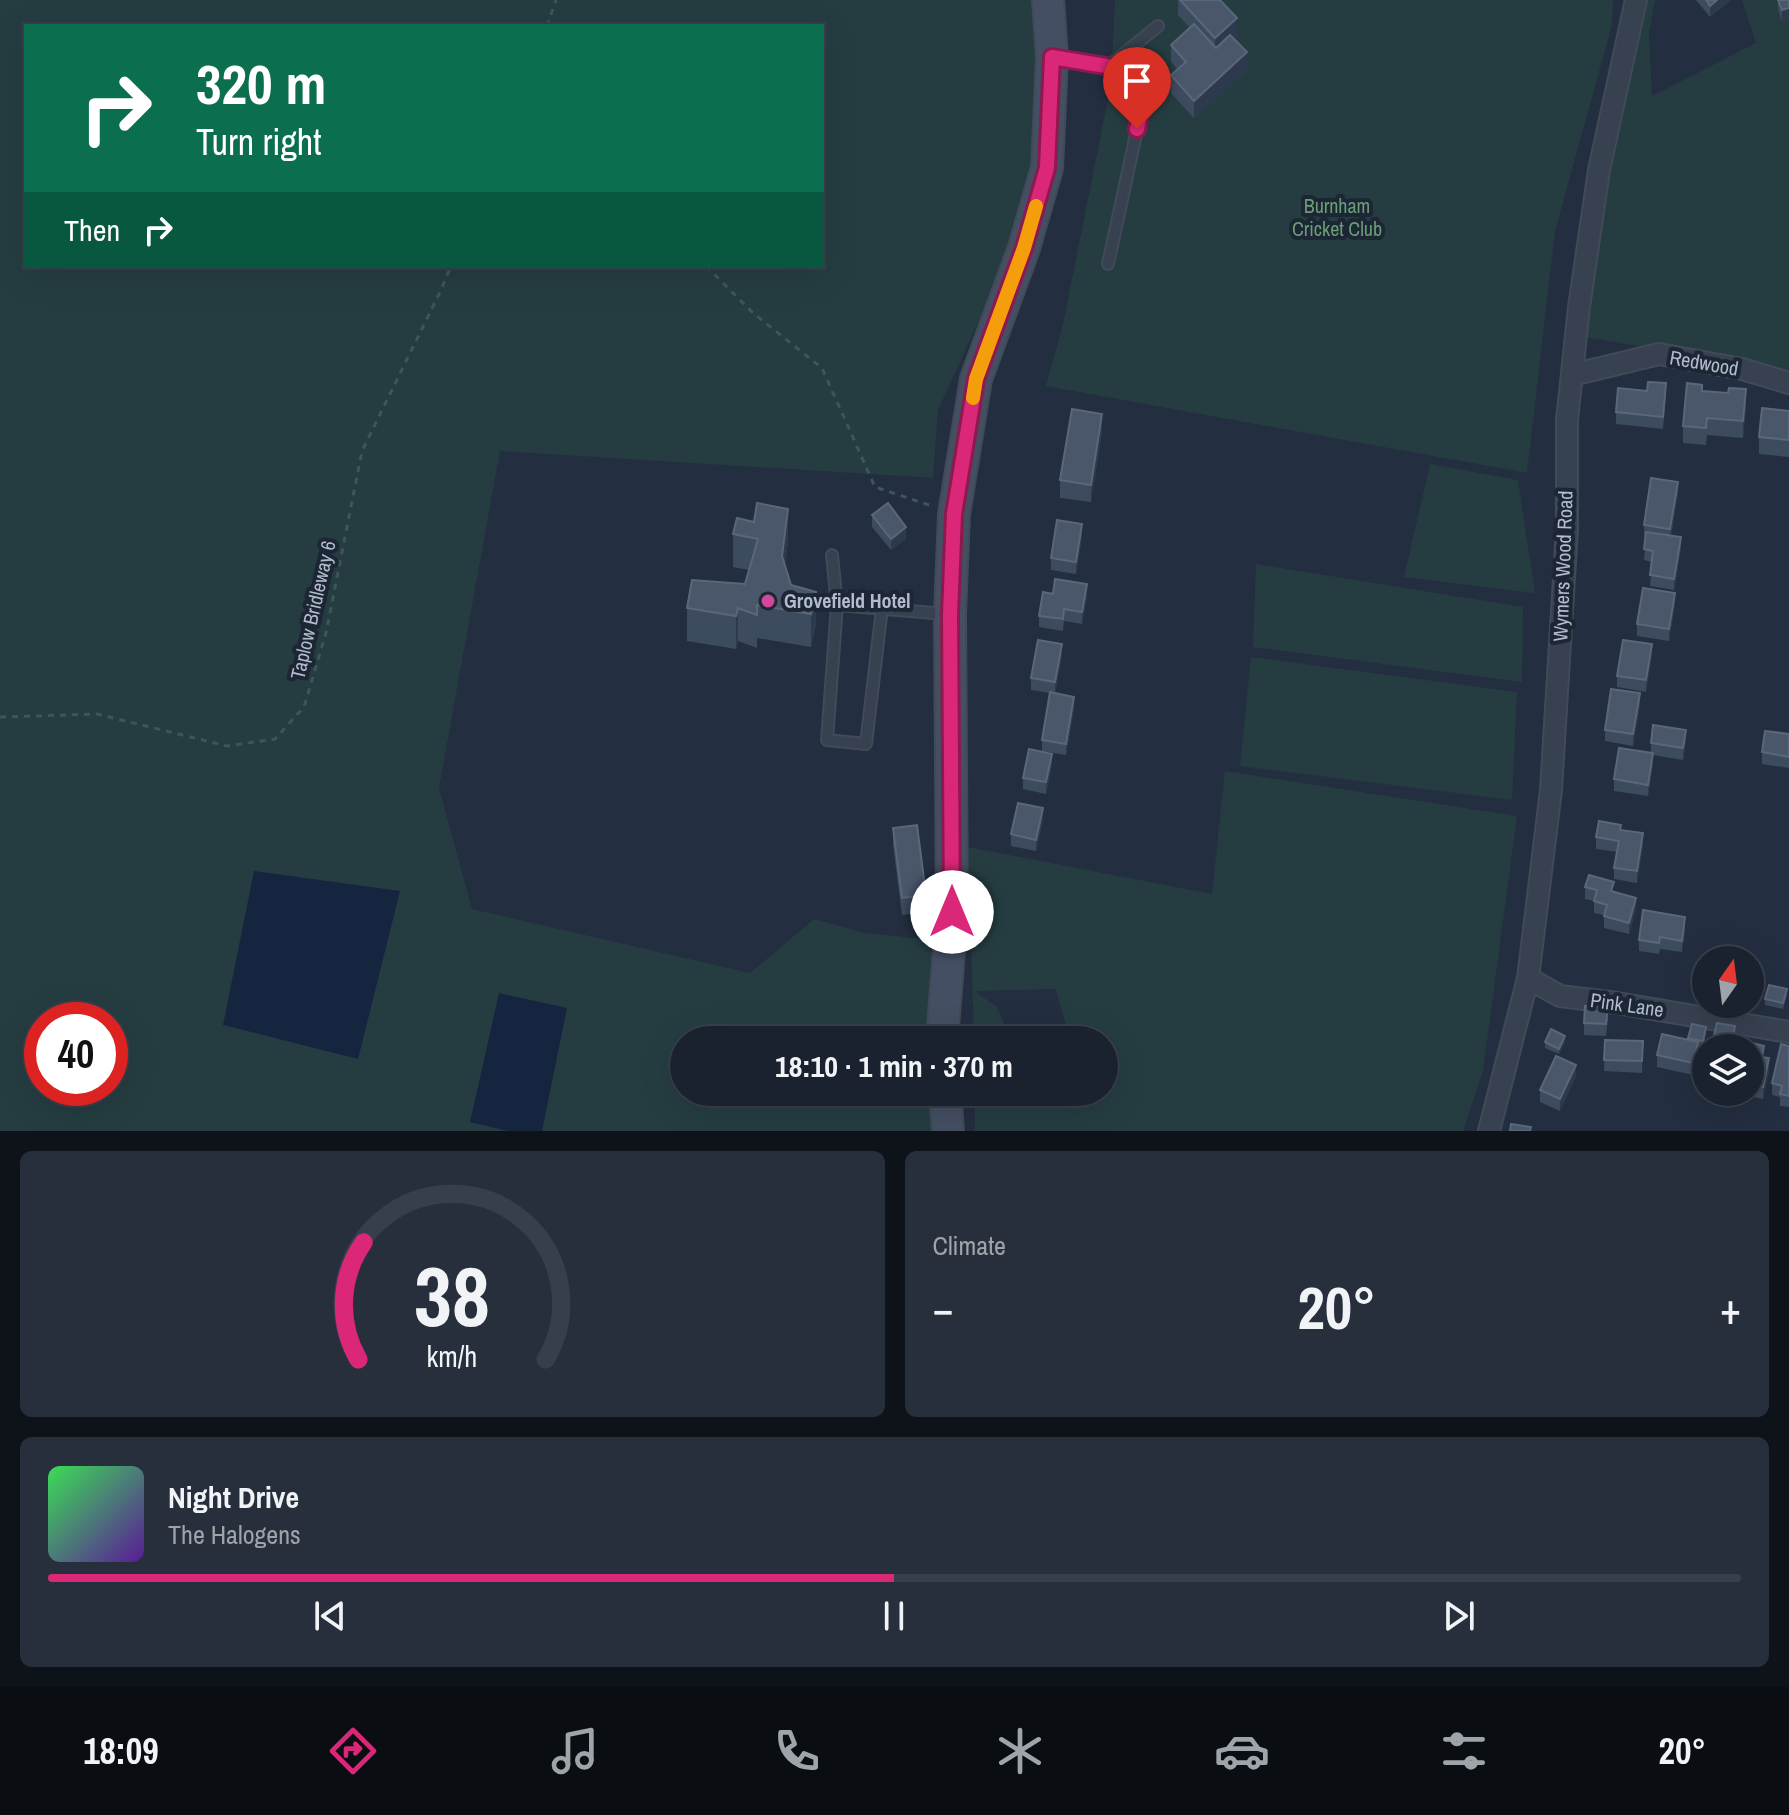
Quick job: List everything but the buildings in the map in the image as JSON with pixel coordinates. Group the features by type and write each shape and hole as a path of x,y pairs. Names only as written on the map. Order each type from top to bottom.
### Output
{"street":[{"path":"943,1026 952,912 950,614 954,514 976,379 1024,248 1047,168 1052,57 1048,0"},
{"name":"Wymers Wood Road","path":"1489,1131 1528,978 1551,790 1567,529 1567,420 1599,170 1636,0"},
{"name":"Redwood","path":"1572,375 1659,354 1742,369 1789,383"},
{"name":"Pink Lane","path":"1528,978 1560,996 1789,1032"},
{"path":"1519,1020 1538,1003 1560,996"},
{"path":"946,1106 948,1131"}],"lane":[{"path":"1110,65 1158,26"},
{"path":"1052,57 1130,70 1143,102 1108,264"},
{"path":"832,555 837,605 827,740 866,744 882,608"},
{"path":"837,605 950,614"}],"path":[{"path":"548,24 556,0"},
{"name":"Taplow Bridleway 6","path":"0,717 97,714 227,746 275,739 304,707 326,633 362,451 450,268"},
{"path":"708,268 753,313 822,368 875,487 954,514"}],"green space":[{"path":"0,0 1038,0 1041,185 938,410 933,478 500,451 439,788 472,909 750,973 814,919 865,933 934,940 938,1026 670,1026 670,1106 942,1106 943,1131 0,1131"},
{"name":"Burnham Cricket Club","path":"1115,0 1613,0 1612,25 1555,231 1527,473 1046,386 1063,324 1111,84"},
{"path":"1642,0 1655,0 1649,33 1652,96 1756,43 1742,0 1789,0 1789,371 1585,337 1601,210"},
{"path":"1430,464 1518,480 1535,593 1404,577"},
{"path":"1256,564 1523,607 1522,682 1253,647"},
{"path":"1251,657 1517,692 1512,800 1240,766"},
{"path":"1225,771 1517,816 1483,1071 1463,1131 975,1131 975,1106 1118,1106 1118,1026 1066,1026 1056,989 974,991 997,1007 1005,1026 974,1026 968,847 1212,894"}],"water":[{"path":"254,871 400,891 358,1059 223,1025"},
{"path":"499,993 567,1008 542,1131 508,1131 470,1122"}],"slow traffic":[{"path":"973,398 976,379 1024,248 1036,206"}],"place":[{"name":"Grovefield Hotel","path":"768,601"}],"route":[{"path":"952,912 950,614 954,514 976,379 1024,248 1047,168 1052,57 1130,70 1143,102 1137,129"}]}
